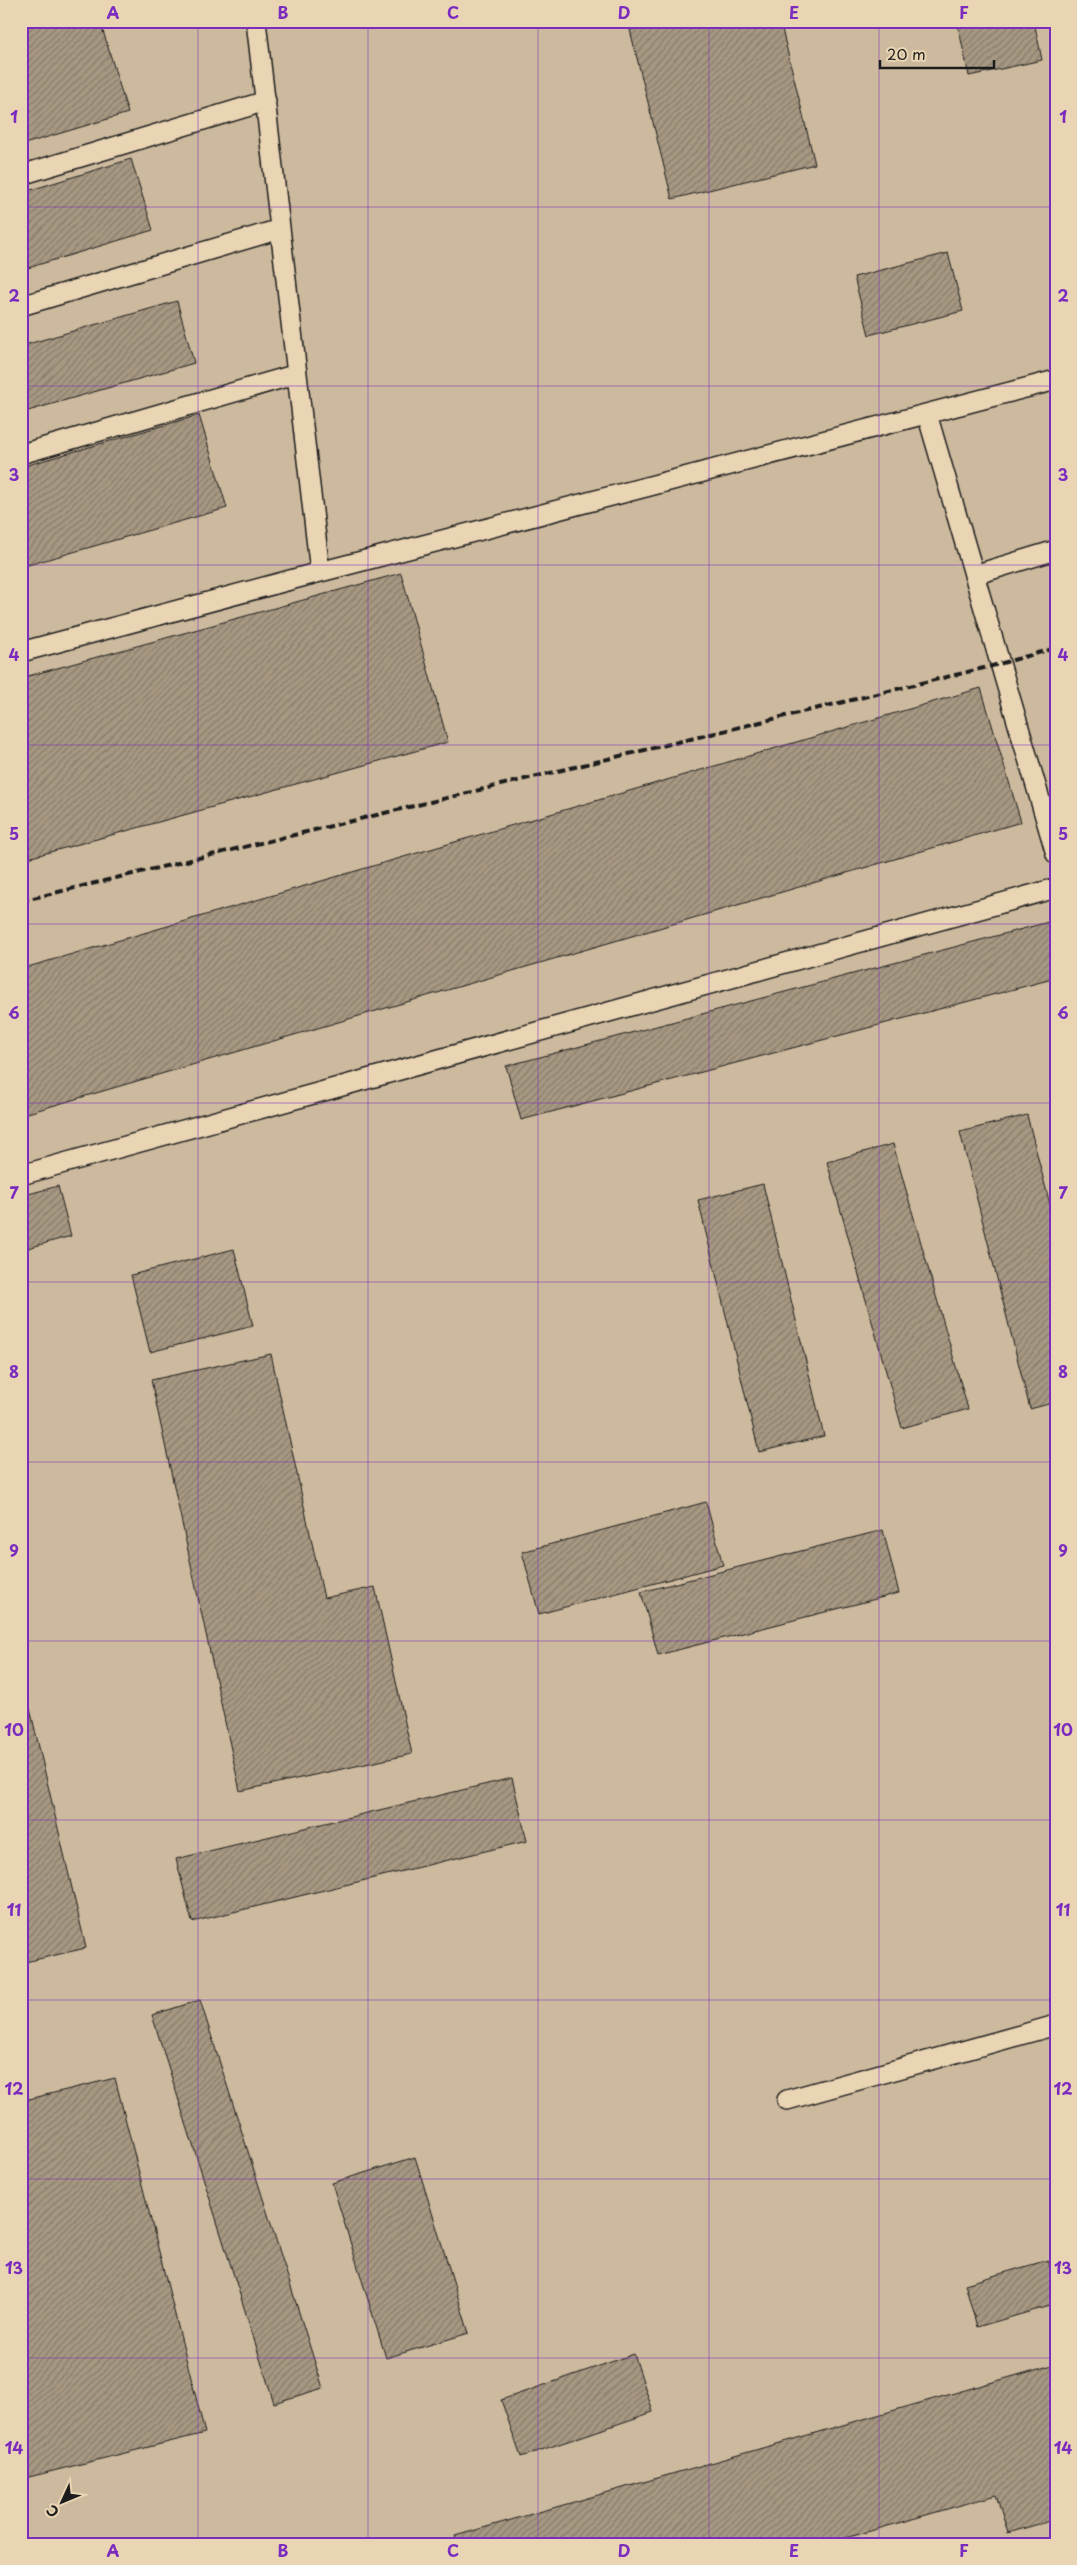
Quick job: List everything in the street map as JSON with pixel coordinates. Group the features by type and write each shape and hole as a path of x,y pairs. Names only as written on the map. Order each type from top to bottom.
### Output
{"lane":[{"path":"256,21 320,572"},
{"path":"21,176 266,101"},
{"path":"21,306 280,229"},
{"path":"21,454 297,374"},
{"path":"21,652 1056,380"},
{"path":"927,414 1056,854"},
{"path":"974,575 1056,550"},
{"path":"21,1175 1056,888"},
{"path":"787,2100 1056,2025"}],"shaded area":[{"path":"21,21 1056,21 1056,2544 21,2544"}],"building":[{"path":"44,21 100,21 128,113 21,145 21,28"},
{"path":"666,21 780,21 815,164 672,199 630,30"},
{"path":"957,21 1034,21 1042,60 969,76"},
{"path":"131,159 153,230 21,270 21,193"},
{"path":"948,253 963,311 869,335 854,277"},
{"path":"177,301 194,363 21,413 21,346"},
{"path":"199,415 227,508 21,567 21,467"},
{"path":"401,573 448,742 21,860 21,678"},
{"path":"981,688 1021,822 21,1115 21,969"},
{"path":"1056,920 1056,978 521,1120 506,1066"},
{"path":"1027,1115 1056,1228 1056,1402 1030,1409 960,1132"},
{"path":"893,1144 968,1409 902,1428 827,1162"},
{"path":"763,1184 824,1436 759,1452 698,1200"},
{"path":"58,1186 71,1236 21,1250 21,1196"},
{"path":"234,1249 253,1326 150,1352 131,1275"},
{"path":"271,1354 324,1598 375,1587 412,1754 240,1791 151,1380"},
{"path":"706,1502 723,1565 539,1614 522,1552"},
{"path":"883,1530 899,1593 658,1655 641,1592"},
{"path":"21,1670 86,1948 21,1963"},
{"path":"512,1778 527,1841 192,1922 176,1859"},
{"path":"200,2000 323,2388 274,2403 152,2015"},
{"path":"115,2078 205,2433 21,2479 21,2101"},
{"path":"415,2157 469,2333 386,2358 332,2183"},
{"path":"1048,2260 1056,2287 1056,2304 977,2327 965,2284"},
{"path":"634,2354 653,2412 521,2457 501,2400"},
{"path":"1056,2364 1056,2519 1008,2533 996,2495 825,2544 457,2544 455,2536"}],"railway":[{"path":"21,901 988,667 1056,648"}]}
